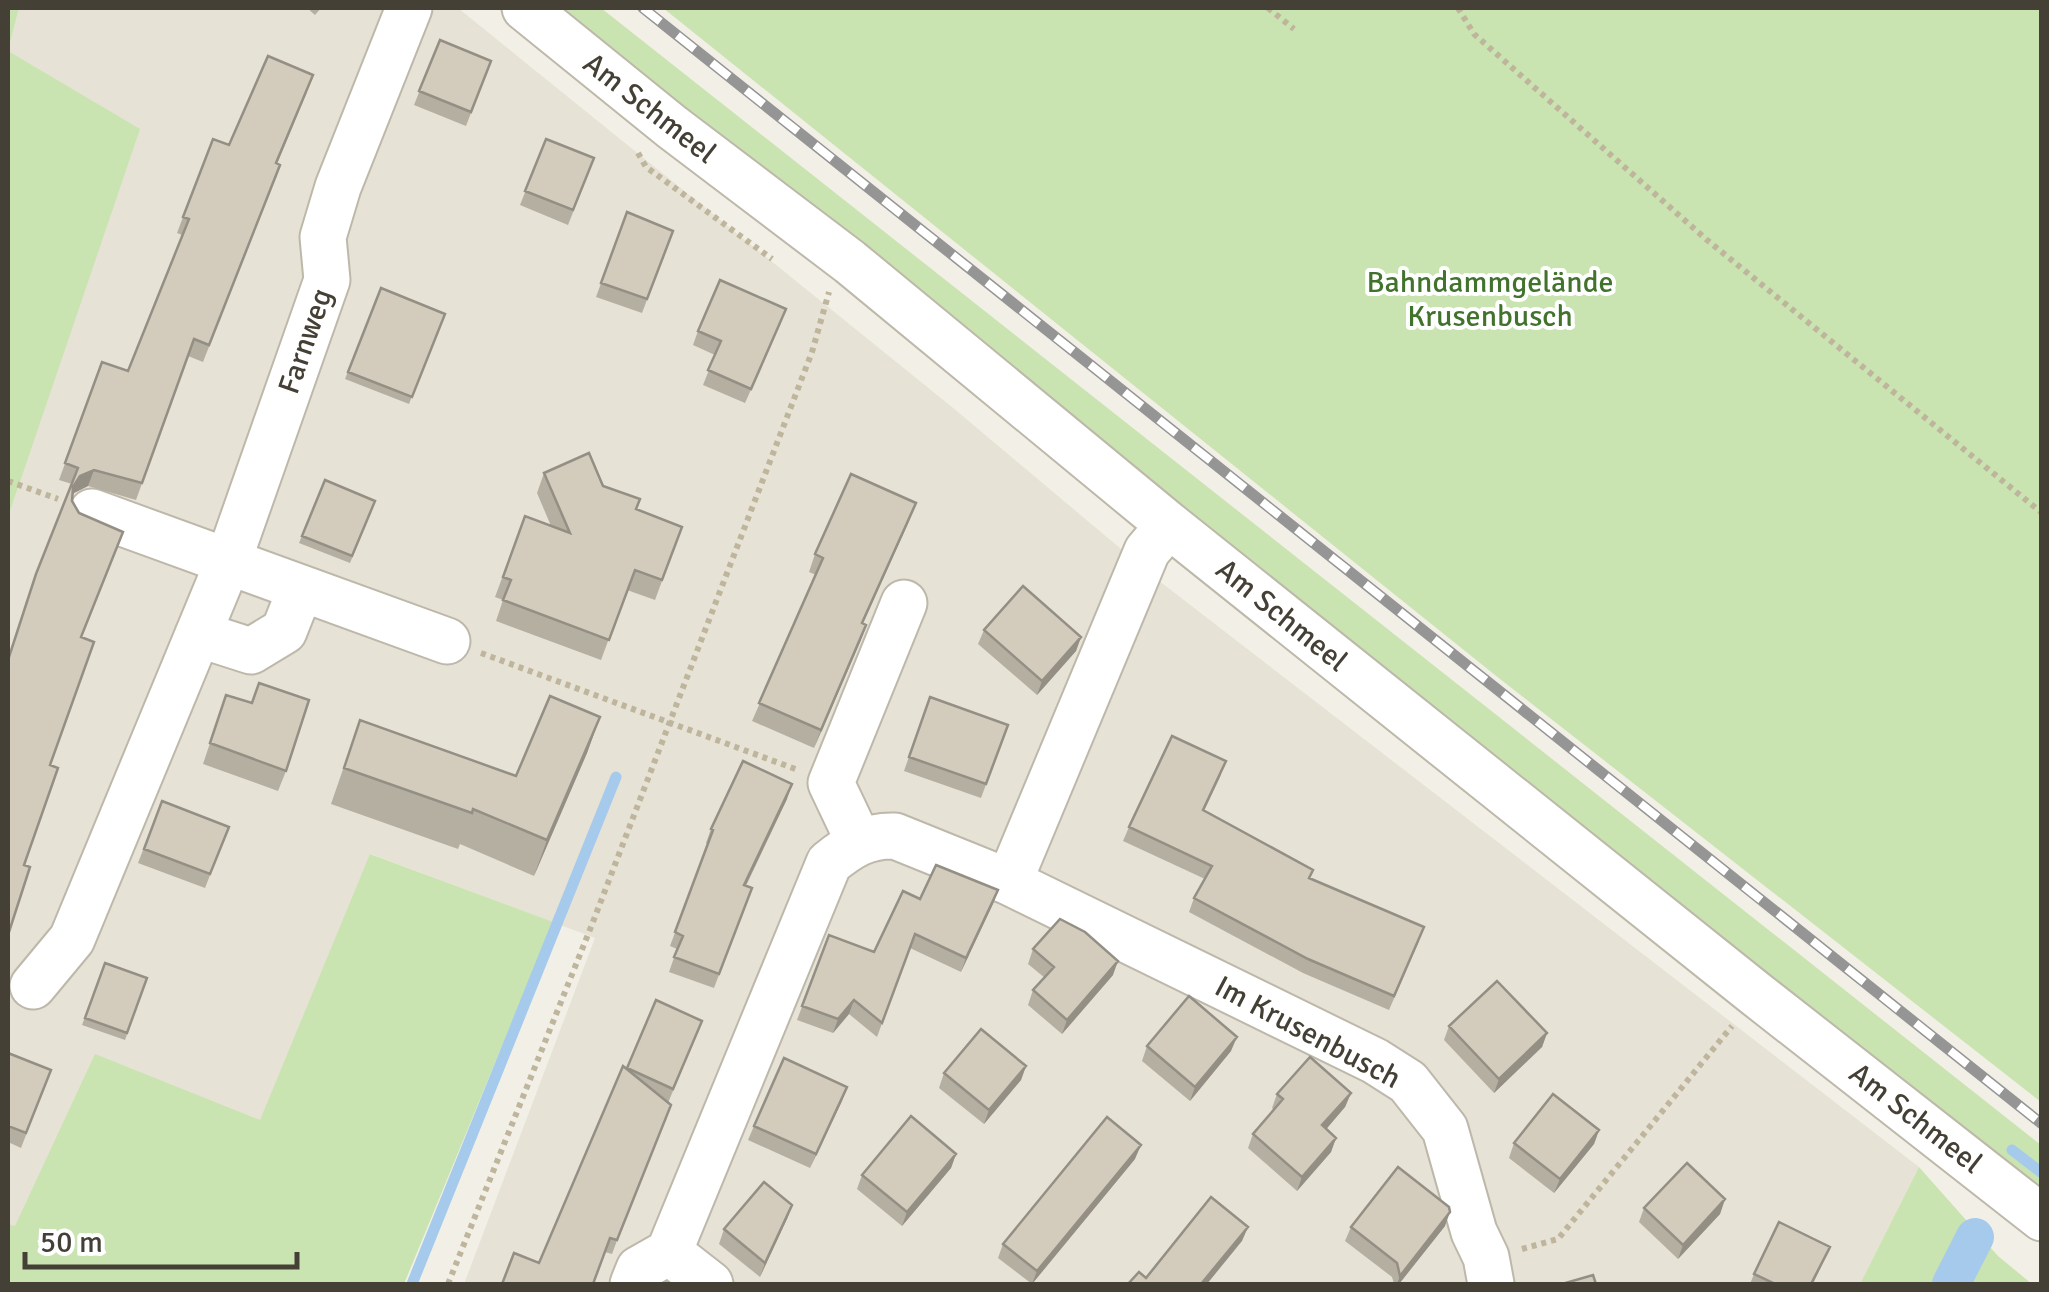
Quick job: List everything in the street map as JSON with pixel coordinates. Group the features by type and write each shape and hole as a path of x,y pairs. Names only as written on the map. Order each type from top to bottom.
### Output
{"street":[{"name":"Farnweg","path":"33,986 72,939 228,562 328,280 324,237 338,187 410,8"},
{"name":"Am Schmeel","path":"525,8 672,127 850,262 1169,524 2042,1218"},
{"path":"92,512 447,641"},
{"path":"1009,882 1147,551 1169,524"},
{"path":"198,634 251,651 284,631 301,588"},
{"path":"633,1284 639,1269 669,1252 829,863 859,842 830,783 904,603"},
{"name":"Im Krusenbusch","path":"859,842 878,835 894,836 1009,882 1375,1061 1408,1082 1445,1130 1489,1271"},
{"path":"669,1252 710,1284"}],"path":[{"path":"1268,8 1294,30"},
{"path":"1458,8 1474,34 1707,240 2042,512"},
{"path":"448,1284 592,928 812,352 825,297 850,262"},
{"path":"8,482 92,512"},
{"path":"447,641 830,783"},
{"path":"1489,1271 1558,1239 1756,994"}],"shaded area":[{"path":"19,8 458,8 952,407 1158,580 1919,1167 1860,1284 464,1284 595,938 371,854 260,1121 15,1226 8,1224 8,517 19,485 8,51"}],"green space":[{"path":"8,8 19,8 8,51"},
{"path":"555,8 601,8 2041,1145 2041,1194"},
{"name":"Bahndammgelände Krusenbusch","path":"663,8 2041,8 2041,1102 1500,679"},
{"path":"8,51 140,129 8,517"},
{"path":"370,854 553,922 404,1284 8,1284 8,1224 15,1226 95,1054 260,1120"},
{"path":"1919,1167 1998,1256 2032,1284 1860,1284"}],"building":[{"path":"440,40 491,61 471,112 419,91"},
{"path":"268,56 313,75 209,345 194,339 142,483 94,470 80,476 73,487 72,501 79,513 123,532 81,637 94,642 50,765 58,768 24,865 30,867 8,935 8,660 36,574 78,468 65,463 102,362 128,371 189,219 183,217 213,139 229,145"},
{"path":"546,139 594,158 573,210 525,191"},
{"path":"627,212 673,231 647,299 601,283"},
{"path":"720,280 786,309 751,389 708,370 721,341 698,331"},
{"path":"381,288 445,314 412,397 348,372"},
{"path":"589,453 603,486 640,499 636,509 682,527 662,580 635,570 609,640 503,600 511,580 503,577 525,516 570,533 544,473"},
{"path":"851,474 916,503 862,623 866,625 821,730 759,703 823,558 815,554"},
{"path":"325,480 375,501 352,556 302,536"},
{"path":"1023,586 1081,637 1042,681 984,630"},
{"path":"259,683 309,700 286,771 210,743 226,695 252,703"},
{"path":"550,696 600,717 547,840 473,809 472,813 344,768 360,720 516,776"},
{"path":"930,697 1008,725 986,784 909,757"},
{"path":"1172,736 1226,761 1203,810 1313,870 1309,878 1424,927 1394,996 1308,959 1194,898 1212,866 1129,827"},
{"path":"743,761 792,784 744,885 752,888 719,974 674,957 683,936 675,932 711,829"},
{"path":"162,801 229,827 210,874 144,849"},
{"path":"936,865 998,890 966,958 915,934 882,1023 854,1000 838,1019 802,1006 829,935 874,952 903,891 920,899"},
{"path":"1060,919 1085,932 1118,961 1067,1020 1033,990 1054,967 1033,949"},
{"path":"105,963 147,978 127,1033 85,1018"},
{"path":"1497,981 1547,1033 1499,1079 1449,1026"},
{"path":"1189,996 1237,1037 1195,1087 1147,1046"},
{"path":"656,1000 702,1021 673,1089 627,1068"},
{"path":"981,1029 1026,1066 989,1110 944,1073"},
{"path":"8,1053 51,1070 26,1133 8,1126"},
{"path":"1310,1057 1351,1093 1322,1125 1336,1138 1302,1177 1253,1134 1283,1099 1277,1094"},
{"path":"784,1058 847,1087 816,1154 754,1126"},
{"path":"623,1066 671,1105 617,1240 610,1238 593,1284 502,1284 514,1253 539,1263"},
{"path":"1553,1094 1599,1130 1560,1179 1514,1143"},
{"path":"911,1116 956,1154 907,1212 862,1175"},
{"path":"1107,1117 1141,1145 1037,1271 1003,1244"},
{"path":"1687,1163 1725,1199 1683,1245 1644,1208"},
{"path":"1398,1167 1449,1207 1450,1212 1400,1276 1397,1263 1351,1227"},
{"path":"764,1182 792,1205 765,1263 724,1229"},
{"path":"1211,1197 1248,1227 1201,1284 1128,1284 1139,1272 1146,1278"},
{"path":"1779,1222 1830,1247 1811,1284 1775,1284 1754,1274"},
{"path":"1593,1275 1596,1284 1562,1284"}],"waterway":[{"path":"412,1284 616,777"},
{"path":"2012,1150 2042,1173"},
{"path":"1951,1284 1975,1237"}],"railway":[{"path":"643,8 2042,1124"}]}
